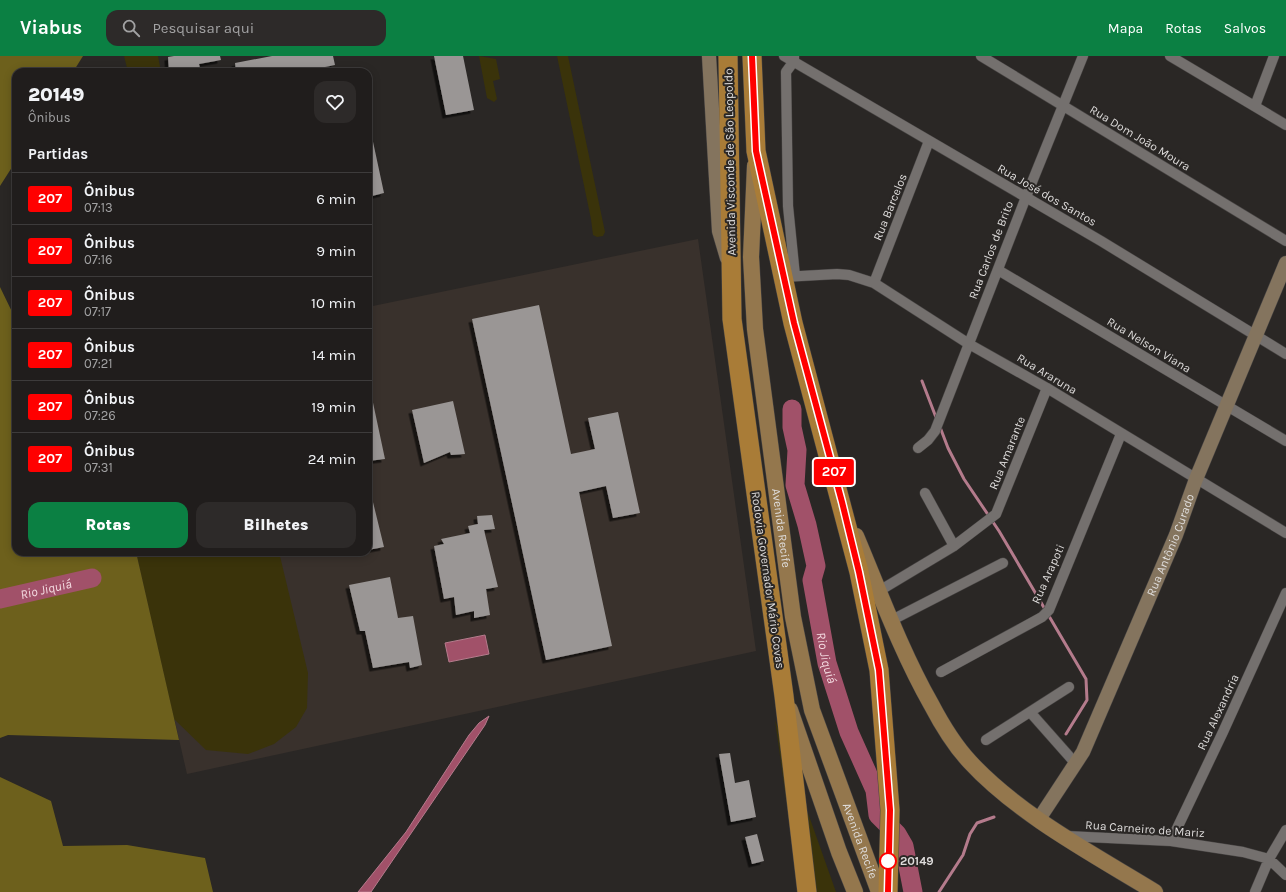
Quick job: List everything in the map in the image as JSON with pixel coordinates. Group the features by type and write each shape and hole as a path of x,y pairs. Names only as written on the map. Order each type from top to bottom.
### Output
{"highway":[{"name":"Avenida Visconde de São Leopoldo","path":"728,56 731,268"},
{"name":"Avenida Visconde de São Leopoldo","path":"752,56 756,151 789,276 859,572 879,670 890,810 888,892"},
{"name":"Rodovia Governador Mário Covas","path":"731,268 732,319 784,696 807,892"}],"main road":[{"name":"Avenida Recife","path":"756,151 752,257 755,329 793,617 812,710 837,783 879,892"},
{"name":"Avenida Visconde de São Leopoldo","path":"842,502 918,682 954,742 969,762 1039,819 1155,892"},
{"name":"Avenida Recife","path":"784,696 839,852 856,892"}],"street":[{"path":"709,56 718,231 731,268"},
{"name":"Rua José dos Santos","path":"784,56 794,58 929,141 1026,197 1286,354"},
{"name":"Rua Dom João Moura","path":"981,56 1286,241"},
{"name":"Rua Carlos de Brito","path":"918,448 932,436 935,431 1026,197 1083,56"},
{"path":"1255,106 1274,56"},
{"path":"1175,57 1286,125"},
{"path":"789,276 786,72 794,58"},
{"name":"Rua Barcelos","path":"874,283 929,141"},
{"name":"Rua Antônio Curado","path":"1039,819 1076,764 1122,664 1176,535 1196,479 1286,263"},
{"name":"Rua Nelson Viana","path":"998,270 1286,442"},
{"name":"Rua Araruna","path":"789,276 837,274 849,275 874,283 969,344 1046,388 1286,533"},
{"name":"Rua Amarante","path":"879,591 954,546 996,514 1046,388"},
{"name":"Rua Arapoti","path":"941,672 1045,614 1121,434"},
{"path":"925,493 954,546"},
{"path":"892,620 1003,563"},
{"name":"Rua Alexandria","path":"1171,841 1223,732 1286,593"},
{"path":"986,740 1069,687"},
{"path":"1030,712 1076,764"},
{"path":"1255,892 1270,859 1286,830"},
{"name":"Rua Carneiro de Mariz","path":"1065,836 1171,841 1243,852 1270,859"},
{"path":"1270,859 1286,875"}],"shaded area":[{"path":"0,56 83,56 76,68 12,68 12,167 0,186"},
{"path":"124,56 158,56 160,68 127,68"},
{"path":"479,56 496,59 500,79 493,81 497,99 494,102 487,98"},
{"path":"557,56 568,56 605,232 603,236 597,237 593,235"},
{"path":"698,239 756,651 187,774 137,556 372,556 372,306"},
{"path":"0,287 12,312 12,556 137,556 179,740 8,735 0,738"},
{"path":"137,556 280,556 308,673 307,708 296,727 274,744 248,754 206,750 174,719"},
{"path":"485,635 489,654 449,662 445,643"},
{"path":"489,716 485,725 371,892 358,892 406,832 469,735 479,723"},
{"path":"775,720 836,892 799,892"},
{"path":"0,777 51,801 63,846 127,845 205,858 213,892 0,892"}],"building":[{"path":"220,56 221,60 199,64 200,68 169,68 168,57"},
{"path":"272,56 333,56 335,65 320,68 236,68 235,63"},
{"path":"434,56 463,56 474,110 446,115"},
{"path":"372,137 384,193 372,196"},
{"path":"539,305 571,454 595,449 588,418 618,412 640,513 613,518 606,486 579,492 612,646 546,660 472,319"},
{"path":"372,398 385,459 372,461"},
{"path":"453,401 465,454 451,455 450,452 424,463 412,410"},
{"path":"372,498 384,547 372,549"},
{"path":"492,515 495,529 484,530 498,587 486,589 490,615 474,618 474,611 456,615 454,597 444,599 434,546 444,544 441,539 470,533 468,526 478,524 477,516"},
{"path":"390,577 398,618 413,616 422,665 410,668 409,662 373,668 365,631 360,631 349,585"},
{"path":"730,753 735,783 749,780 756,817 731,822 719,754"},
{"path":"757,834 764,861 752,864 745,837"}],"waterway":[{"path":"922,381 937,420"},
{"name":"Rio Jiquiá","path":"792,409 792,427 797,450 795,485 807,525 816,566 812,580 827,663 849,732 875,790 878,815 897,834 904,846 913,892"},
{"path":"940,427 948,448 964,479 999,531 1086,679 1087,700 1066,734"},
{"name":"Rio Jiquiá","path":"0,599 92,578"},
{"path":"939,892 963,855 970,834 977,823 994,817"}],"bus line":[{"name":"207","path":"752,56 756,151 794,323 842,502 859,572 879,670 890,810 888,892"}],"place":[{"name":"20149","path":"888,861"}]}
